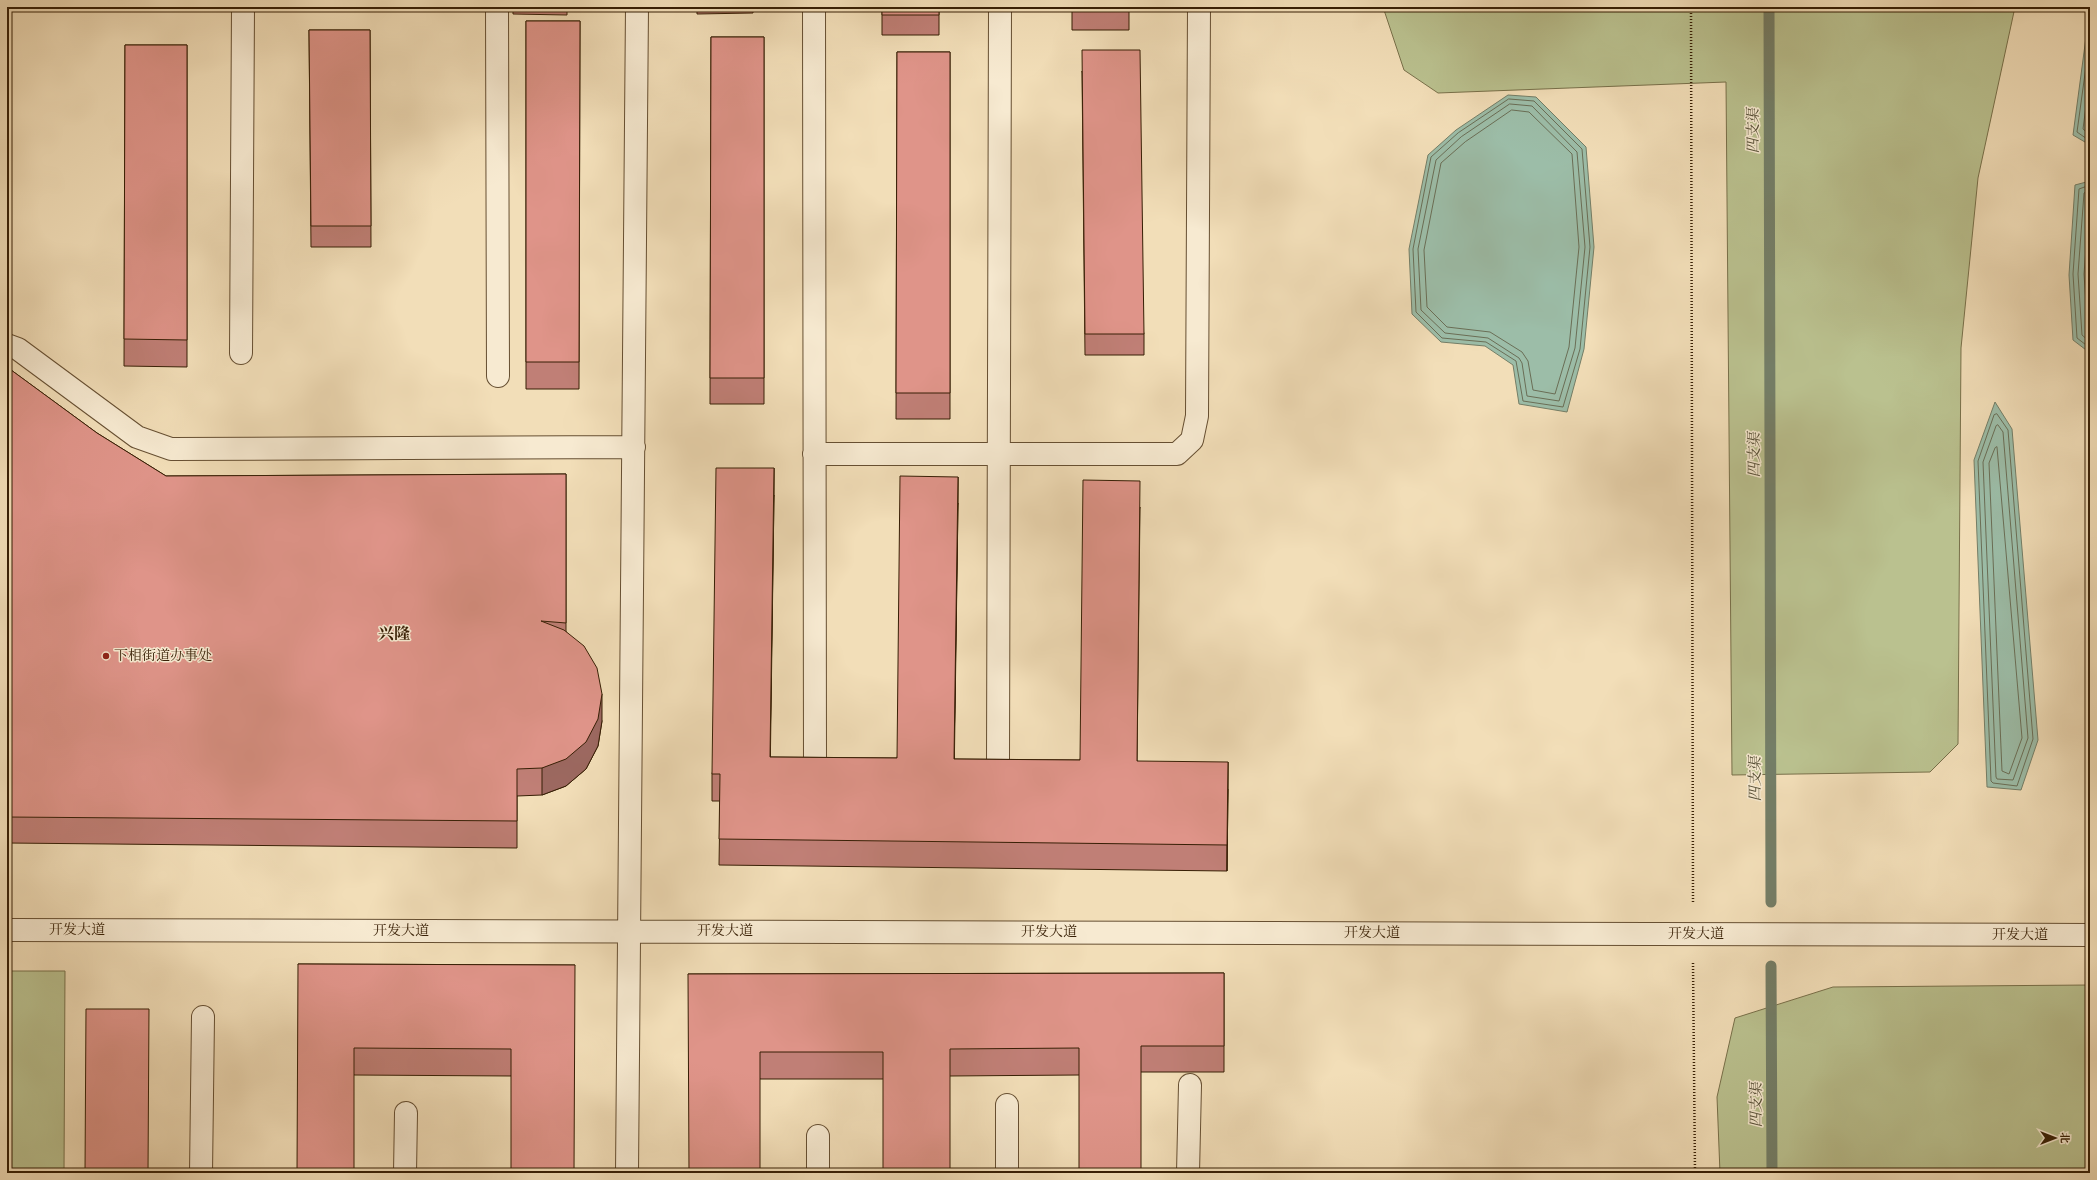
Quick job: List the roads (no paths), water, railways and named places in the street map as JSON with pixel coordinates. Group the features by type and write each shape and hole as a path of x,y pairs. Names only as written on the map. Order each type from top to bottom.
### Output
{"street":[{"path":"241,353 243,7"},
{"path":"498,7 498,376"},
{"path":"627,1173 637,7"},
{"path":"814,7 815,759"},
{"path":"998,762 1000,7"},
{"path":"814,454 1177,454 1192,440 1197,416 1199,7"},
{"path":"7,345 18,349 138,438 172,449 634,447"},
{"name":"开发大道","path":"7,930 2090,935"},
{"path":"201,1173 203,1017"},
{"path":"1188,1173 1190,1085"},
{"path":"1007,1106 1007,1173"},
{"path":"405,1173 406,1113"},
{"path":"818,1136 818,1173"}],"water":[{"path":"2090,7 2090,145 2073,135"},
{"path":"1508,95 1536,97 1586,147 1594,247 1584,349 1567,412 1519,404 1513,365 1485,346 1441,342 1412,314 1409,249 1428,155 1456,130"},
{"path":"2090,181 2090,353 2073,340 2069,275 2075,185"},
{"path":"1995,402 2012,429 2038,740 2021,790 1987,787 1974,460"}],"waterway":[{"name":"四支渠","path":"1769,7 1771,902"},
{"name":"四支渠","path":"1771,966 1772,1173"}],"place":[{"name":"下相街道办事处","path":"106,656"}],"district":[{"name":"兴隆","path":"394,635"}]}
